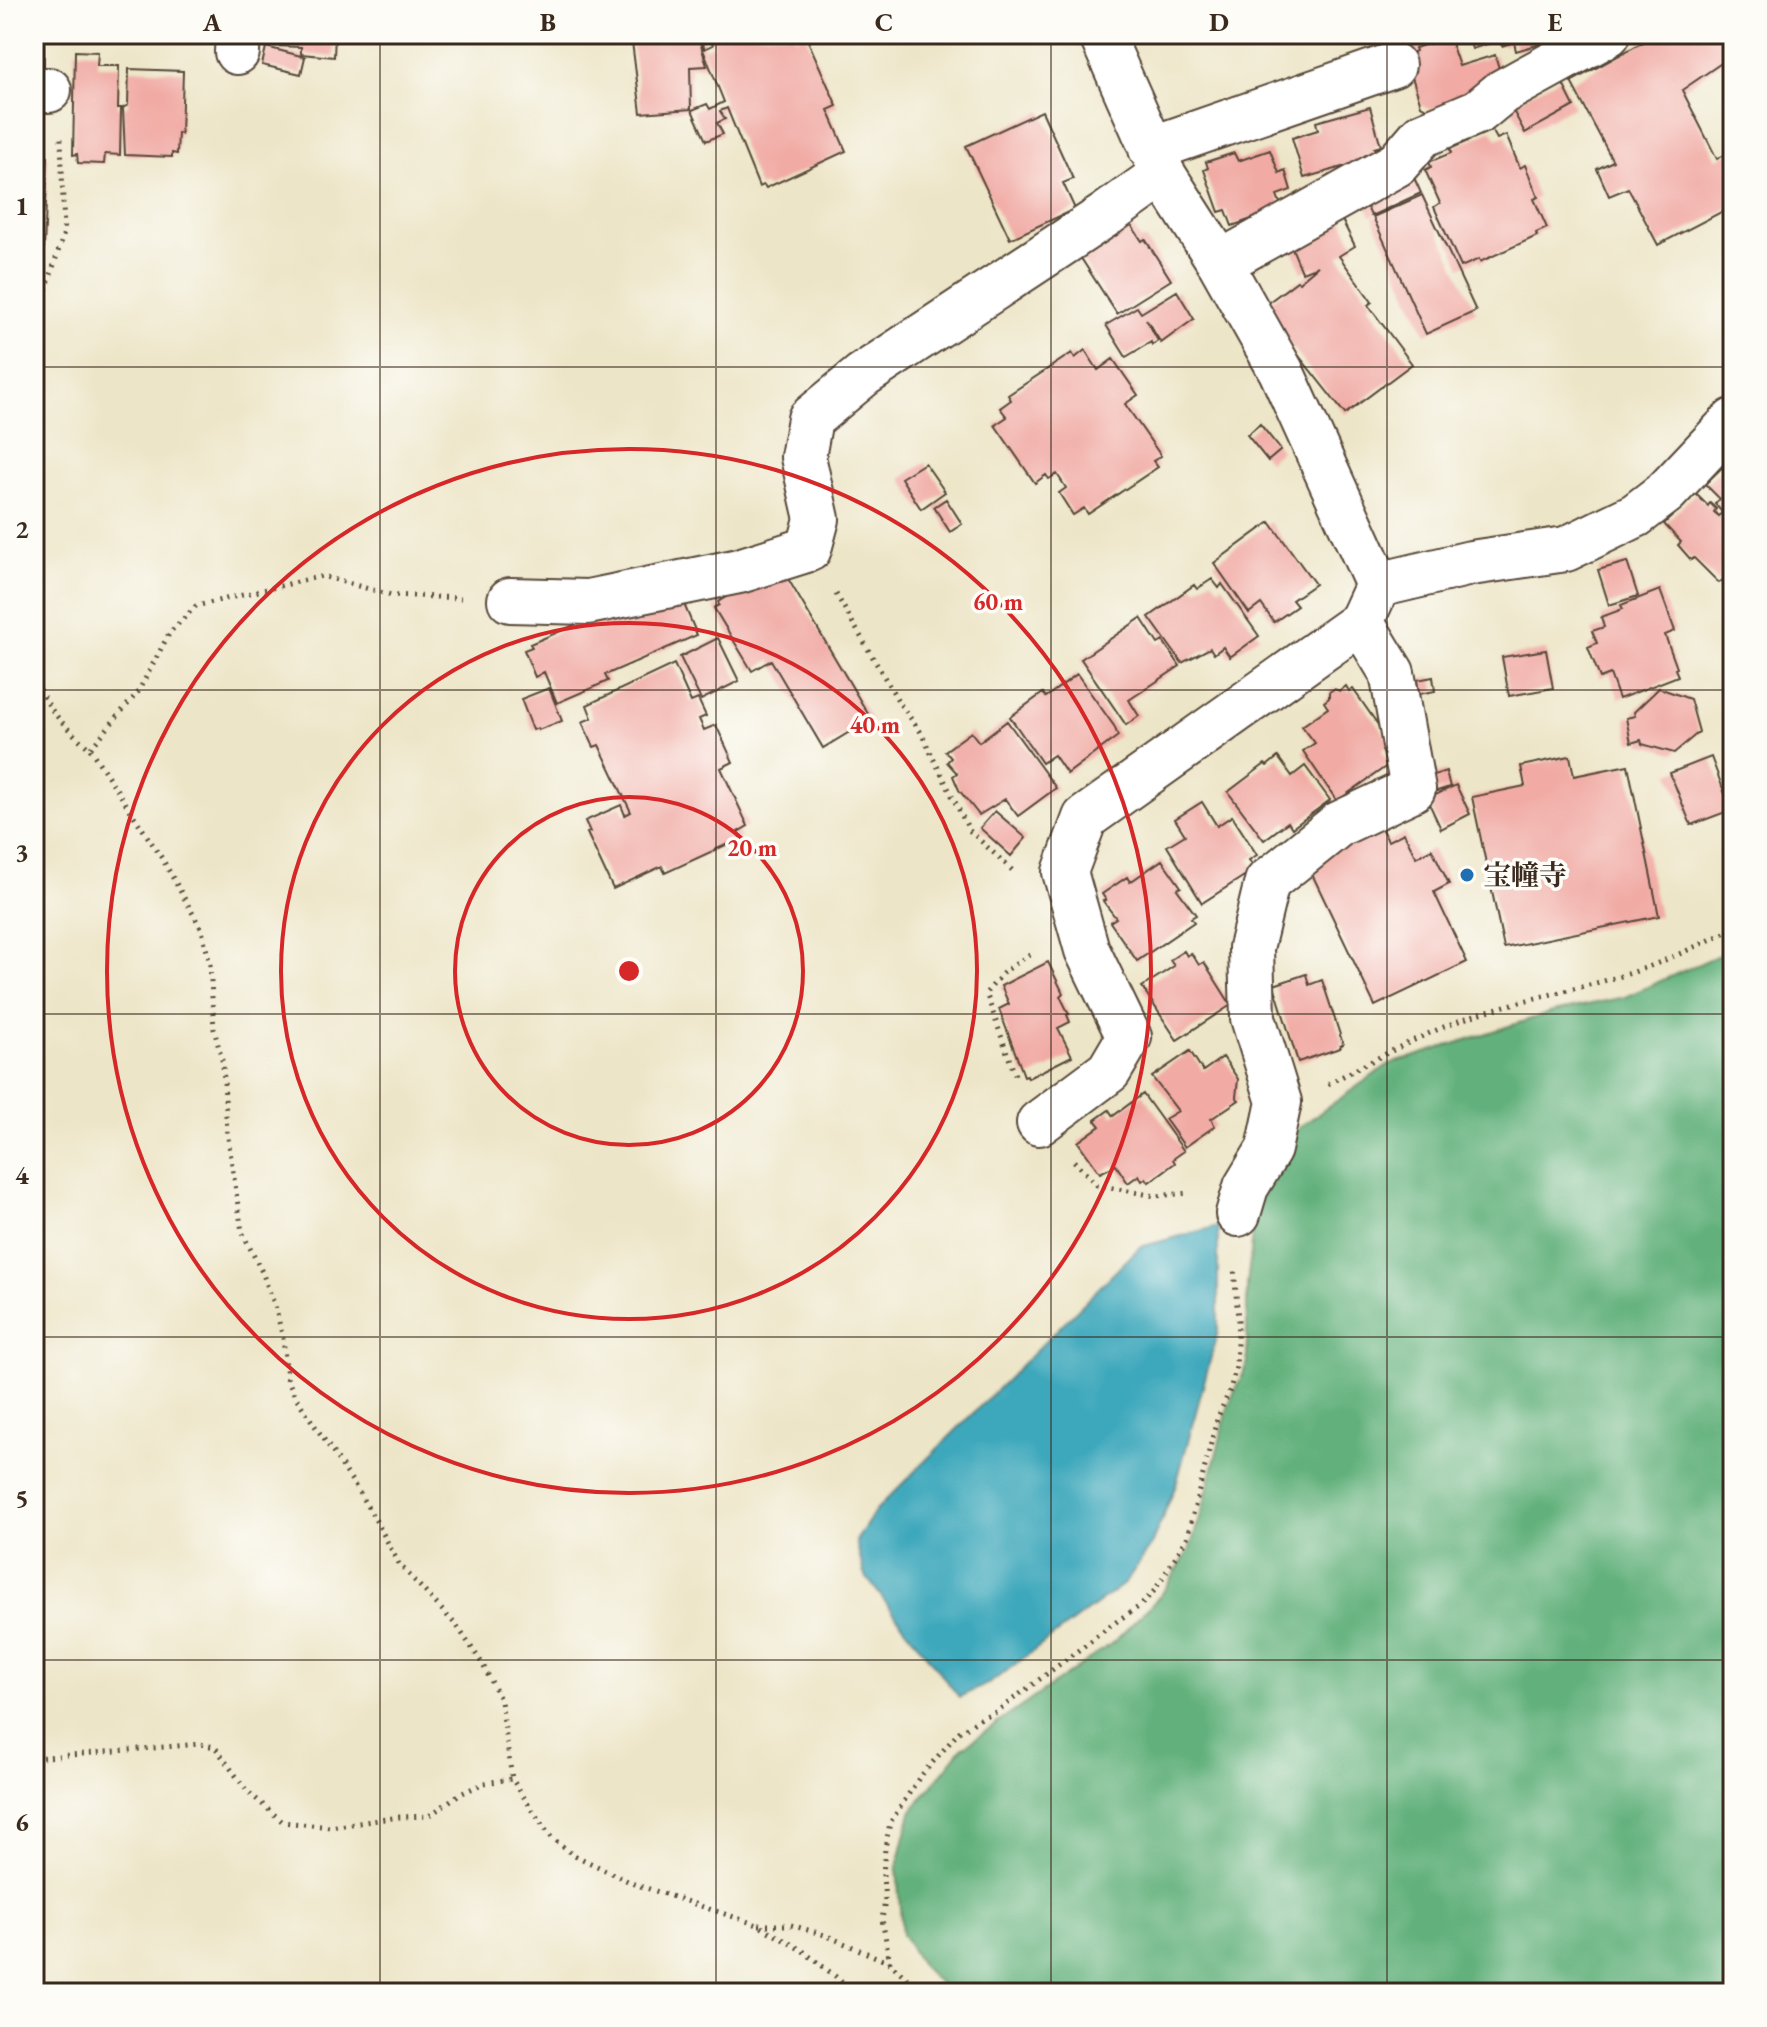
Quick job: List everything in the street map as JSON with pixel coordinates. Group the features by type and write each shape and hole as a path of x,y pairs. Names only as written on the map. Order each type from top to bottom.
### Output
{"street":[{"path":"1101,34 1157,161 1281,371 1370,603 1392,673 1413,789 1339,824 1267,882 1251,948 1253,1018 1279,1102 1269,1149 1242,1200"},
{"path":"1220,263 1397,164 1422,135 1479,111 1502,92 1608,34"},
{"path":"510,600 588,602 739,571 809,549 817,519 803,457 810,419 863,375 1107,214 1157,161 1393,65"},
{"path":"1039,1123 1109,1071 1129,1037 1087,950 1065,872 1085,818 1370,603 1471,563 1566,549 1636,515 1666,492 1733,421"}],"path":[{"path":"34,328 64,233 60,111 41,90"},
{"path":"809,549 900,704 920,731 969,830 1013,871"},
{"path":"90,749 138,692 170,632 196,606 322,576 391,595 510,600"},
{"path":"34,666 36,682 51,710 90,749 163,860 202,930 210,965 214,1029 223,1064 236,1201 242,1232 275,1306 283,1338 287,1378 295,1396 379,1526 399,1564 457,1626 482,1663 501,1701 512,1779 549,1835 572,1854 634,1884 758,1925 803,1951 853,1993"},
{"path":"1723,862 1733,863"},
{"path":"1279,1102 1322,1087 1398,1047 1472,1017 1531,998 1616,978 1679,955 1733,929"},
{"path":"890,1963 882,1919 885,1848 890,1823 919,1778 959,1732 996,1712 1140,1606 1155,1590 1187,1538 1217,1419 1236,1367 1238,1320 1234,1238 1242,1200 1155,1196 1097,1185 1039,1123 1017,1079 986,993 1004,972 1037,949"},
{"path":"34,1758 200,1744 215,1747 247,1791 283,1822 330,1827 429,1816 458,1795 484,1783 512,1779"},
{"path":"758,1925 791,1925 825,1935 890,1963 923,1993"}],"green space":[{"path":"1733,945 1733,1993 945,1993 902,1935 897,1868 911,1812 962,1748 1115,1641 1161,1595 1189,1551 1229,1404 1247,1365 1247,1284 1256,1210 1277,1159 1301,1126 1388,1065 1553,1012 1625,997 1719,955"}],"water":[{"path":"1218,1226 1218,1331 1176,1485 1151,1545 1125,1583 990,1683 959,1697 864,1574 856,1541 876,1510 1140,1247"}],"building":[{"path":"275,34 335,34 334,57 301,54 301,47 274,46"},
{"path":"631,34 702,34 704,49 713,45 709,34 793,34 796,38 805,34 837,106 828,110 846,151 766,188 764,185 759,187 727,108 720,111 725,119 717,123 723,134 706,141 692,110 707,104 710,109 724,102 700,42 707,66 690,67 691,109 641,113"},
{"path":"1464,34 1544,34 1547,42 1516,51 1514,42 1502,46 1499,40 1472,49"},
{"path":"1662,34 1733,34 1733,55 1682,90 1717,159 1730,152 1733,158 1733,206 1658,245 1628,188 1609,196 1597,169 1613,161 1571,82"},
{"path":"34,37 44,38 44,71 34,70"},
{"path":"1449,37 1459,66 1495,55 1503,82 1430,110 1421,105 1405,55 1416,51 1415,48"},
{"path":"266,47 305,57 301,74 262,65"},
{"path":"75,51 98,52 97,66 119,66 120,155 105,154 104,164 78,163 77,154 73,155"},
{"path":"129,69 183,71 181,134 178,133 177,154 172,153 172,157 125,155 123,108 128,105"},
{"path":"1560,78 1574,106 1525,133 1510,105"},
{"path":"1370,107 1381,146 1374,148 1377,157 1304,178 1292,138 1318,130 1316,122"},
{"path":"1042,111 1073,179 1063,183 1075,209 1010,239 966,146"},
{"path":"34,116 40,117 39,148 34,148"},
{"path":"1492,130 1497,139 1506,135 1520,168 1525,165 1538,197 1534,199 1547,228 1536,233 1537,236 1480,262 1479,259 1461,267 1434,207 1440,203 1425,170 1431,167 1429,162 1451,153 1450,149"},
{"path":"1270,150 1279,173 1285,170 1291,190 1277,195 1282,208 1232,226 1226,210 1219,212 1204,170 1208,168 1206,162 1234,153 1238,161"},
{"path":"34,157 48,157 44,248 34,248"},
{"path":"1411,171 1421,193 1371,216 1363,198"},
{"path":"1422,195 1476,311 1426,334 1373,217"},
{"path":"1338,212 1355,246 1339,256 1372,302 1368,305 1412,364 1345,414 1261,308 1318,266 1302,272 1287,236"},
{"path":"1130,223 1142,241 1145,239 1171,280 1117,314 1079,255"},
{"path":"1177,291 1194,319 1161,343 1146,319 1158,341 1126,357 1106,325 1137,307 1141,313"},
{"path":"1085,350 1098,370 1113,359 1138,395 1125,404 1161,456 1153,461 1158,467 1088,514 1084,508 1073,515 1059,493 1066,488 1057,474 1049,479 1046,475 1035,483 995,425 1007,417 1000,408 1011,400 1008,395 1072,353 1075,358"},
{"path":"1260,424 1281,450 1268,461 1247,435"},
{"path":"1733,457 1733,578 1729,582 1725,578 1719,583 1694,558 1691,560 1678,545 1681,542 1664,524 1695,493 1708,506 1710,503 1719,516 1722,512 1715,504 1720,499 1705,484"},
{"path":"925,463 945,492 921,509 901,478"},
{"path":"946,499 962,524 950,532 934,507"},
{"path":"1270,522 1315,584 1292,600 1297,606 1274,622 1261,604 1249,613 1214,563"},
{"path":"1627,562 1638,596 1609,605 1598,570"},
{"path":"774,575 778,582 787,577 871,719 823,748 771,660 752,671 714,608 719,605 718,602 755,579"},
{"path":"1212,579 1219,588 1222,584 1259,636 1230,657 1223,647 1214,654 1210,648 1182,663 1149,617 1194,585 1197,589"},
{"path":"1660,590 1675,631 1665,635 1678,676 1619,699 1610,674 1600,678 1588,647 1597,643 1592,631 1604,627 1601,617 1623,609 1621,605"},
{"path":"681,597 697,635 605,675 608,681 557,703 544,672 535,677 524,650 532,647 530,644 603,613"},
{"path":"1141,618 1158,644 1163,641 1180,666 1129,700 1139,716 1126,725 1081,659"},
{"path":"718,638 739,681 701,700 680,657"},
{"path":"1546,650 1553,688 1509,696 1502,657"},
{"path":"674,664 691,702 698,699 706,716 699,719 704,730 716,725 733,762 721,768 748,826 738,832 741,838 665,873 662,866 613,889 587,833 590,832 585,821 621,805 625,815 631,812 599,745 594,747 582,722 592,718 587,705"},
{"path":"1077,674 1118,736 1067,774 1054,755 1042,763 1010,717 1043,693 1046,697"},
{"path":"1433,677 1435,691 1419,694 1417,680"},
{"path":"1346,686 1349,691 1353,689 1390,742 1382,751 1391,763 1337,801 1303,751 1315,743 1302,726 1328,708 1324,702 1329,698 1329,692 1334,689 1340,691"},
{"path":"549,688 562,721 533,730 521,699"},
{"path":"1659,688 1690,699 1699,732 1674,753 1642,744 1641,740 1631,743 1626,718 1635,716 1634,712"},
{"path":"1007,721 1056,788 1018,816 1005,799 979,815 959,790 953,776 957,773 947,762 951,758 945,751 971,732 979,742"},
{"path":"1570,756 1574,776 1628,765 1659,916 1504,948 1472,797 1525,786 1521,766"},
{"path":"1278,757 1292,776 1305,766 1330,800 1292,828 1288,822 1264,840 1228,792"},
{"path":"1711,757 1731,810 1691,825 1670,773"},
{"path":"1446,771 1450,787 1434,792 1431,776"},
{"path":"1456,785 1470,814 1441,829 1427,799"},
{"path":"1202,802 1217,826 1232,816 1257,855 1249,860 1255,869 1202,903 1167,846 1185,835 1175,819"},
{"path":"995,811 1026,838 1011,856 980,828"},
{"path":"1380,826 1388,841 1404,833 1416,857 1432,849 1449,884 1434,892 1467,962 1375,1006 1310,870 1324,853"},
{"path":"1162,860 1181,887 1177,889 1196,915 1191,918 1194,922 1137,961 1110,922 1116,918 1103,901 1106,900 1102,894 1127,877 1130,882"},
{"path":"1184,951 1187,956 1191,953 1199,965 1204,962 1231,1005 1177,1040 1142,987 1174,966 1170,960"},
{"path":"1048,962 1069,1014 1070,1022 1058,1028 1072,1056 1028,1078 1024,1076 999,1009 1009,1004 1001,986"},
{"path":"1306,974 1309,985 1322,980 1343,1044 1340,1048 1298,1062 1274,985"},
{"path":"1190,1051 1203,1071 1223,1057 1238,1079 1236,1097 1239,1100 1211,1119 1215,1126 1185,1147 1165,1119 1178,1111 1152,1077"},
{"path":"1143,1094 1184,1151 1173,1159 1175,1163 1149,1182 1146,1178 1142,1181 1139,1175 1128,1183 1116,1165 1100,1173 1078,1142 1100,1126 1095,1120 1109,1110 1113,1116"}],"place":[{"name":"宝幢寺","path":"1467,875"}]}
